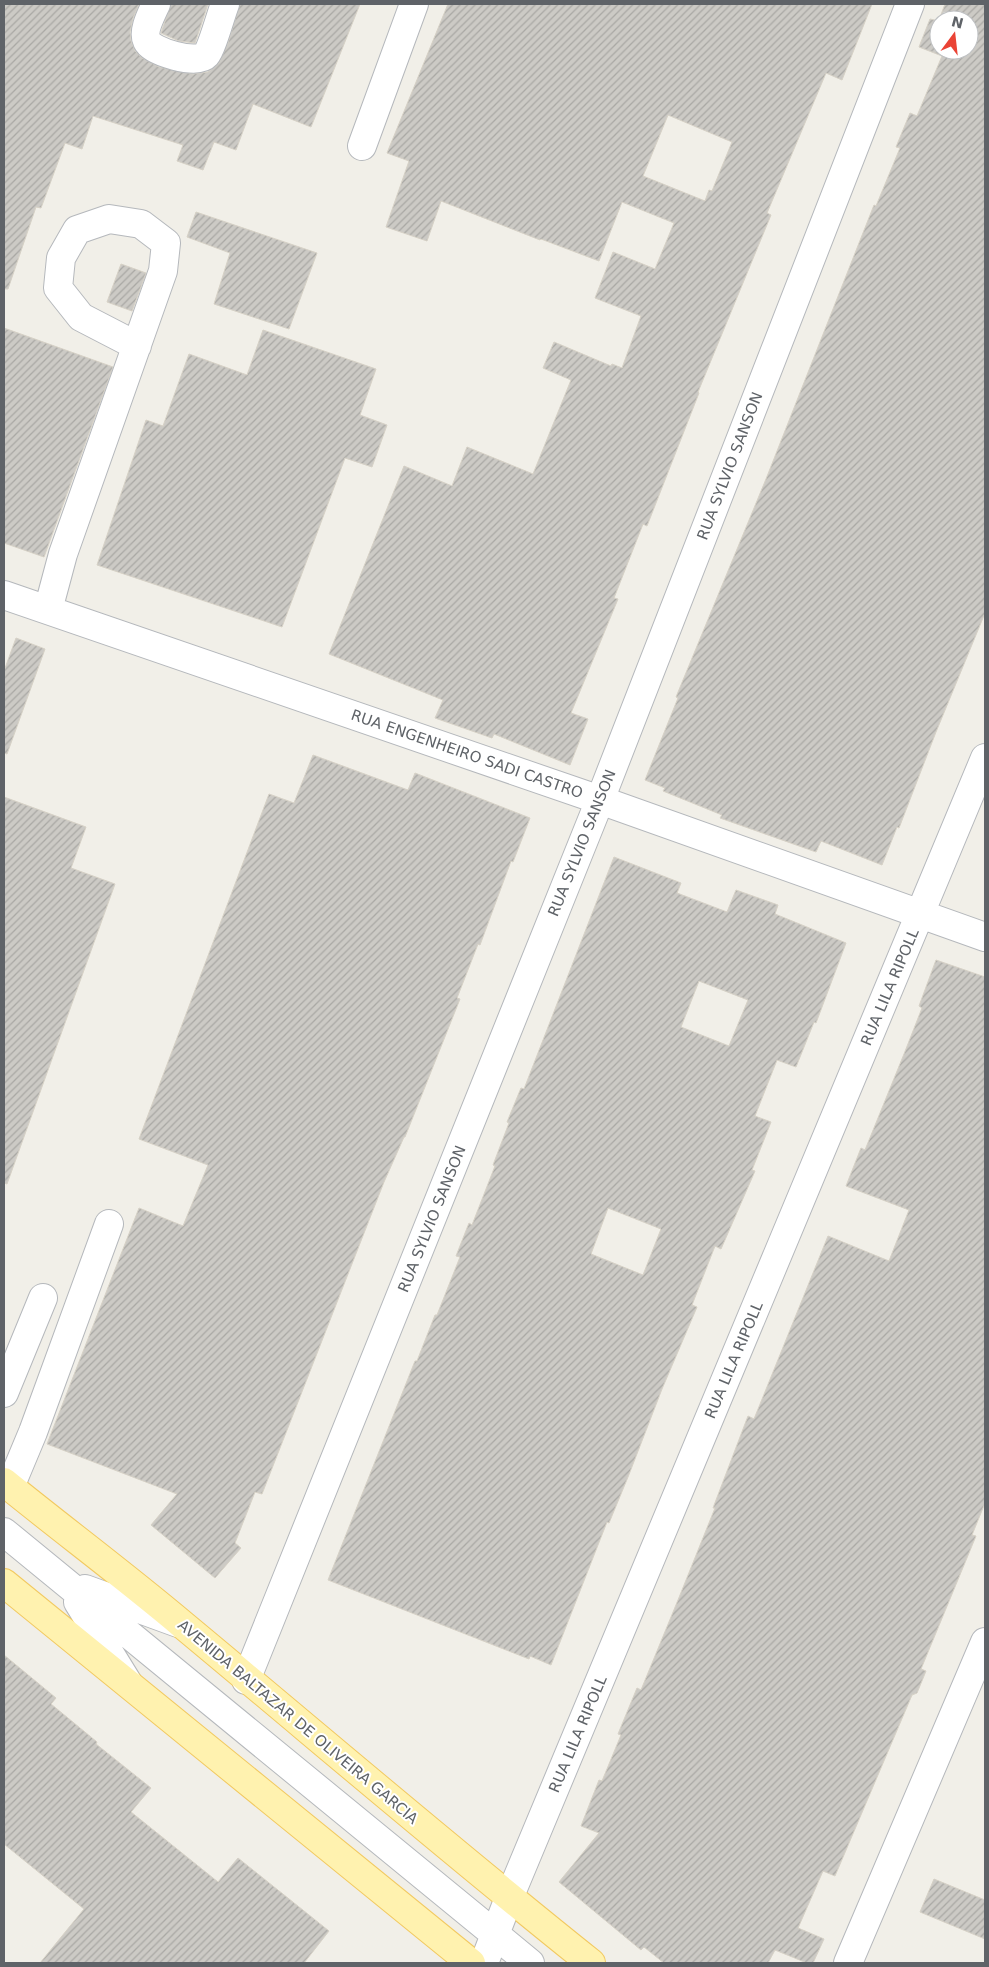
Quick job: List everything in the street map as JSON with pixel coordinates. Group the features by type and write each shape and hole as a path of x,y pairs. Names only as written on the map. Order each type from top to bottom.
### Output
{"main road":[{"name":"AVENIDA BALTAZAR DE OLIVEIRA GARCIA","path":"7,1485 182,1624 246,1680 509,1898 591,1963"},
{"path":"4,1583 471,1963"}],"street":[{"path":"156,4 146,32 146,40 152,47 189,60 199,59 207,54 225,4"},
{"path":"362,146 414,4"},
{"name":"RUA SYLVIO SANSON","path":"246,1680 600,800 910,4"},
{"path":"48,610 63,554 137,346 163,271 166,243 141,224 109,219 77,230 62,258 58,288 81,317 137,346"},
{"name":"RUA ENGENHEIRO SADI CASTRO","path":"4,595 600,800 985,937"},
{"name":"RUA LILA RIPOLL","path":"484,1963 509,1898 985,758"},
{"path":"7,1485 36,1422 109,1224"},
{"path":"4,1392 43,1298"},
{"path":"4,1532 530,1963"},
{"path":"66,1582 182,1624"},
{"path":"66,1582 130,1686"},
{"path":"848,1963 985,1642"}],"building":[{"path":"4,4 139,4 130,32 135,51 142,58 159,67 193,74 208,72 219,63 228,43 240,4 360,4 311,127 253,104 236,150 214,142 203,170 177,161 183,145 93,116 82,149 65,143 41,208 36,207 8,289 4,289"},
{"path":"171,4 208,4 195,43 179,41 161,33"},
{"path":"448,4 872,4 842,80 826,73 767,213 771,215 698,392 647,526 643,524 614,598 618,599 571,713 588,719 570,765 494,734 492,738 435,718 443,700 329,654 404,466 452,486 467,447 533,474 571,380 543,368 554,342 611,366 612,364 622,368 641,316 595,298 613,252 655,269 674,223 622,202 599,261 441,201 427,241 386,227 409,161 387,153","holes":["668,115 732,142 712,191 709,190 705,201 643,176"]},
{"path":"945,4 985,4 985,613 899,828 897,827 882,865 821,841 816,852 720,818 722,815 663,791 665,788 645,780 678,698 676,697 766,479 874,205 876,206 900,148 896,147 910,113 917,116 940,60 979,60 979,10 943,10"},
{"path":"929,22 929,51 919,47"},
{"path":"196,212 317,253 289,329 214,304 230,253 187,237"},
{"path":"121,264 146,273 132,311 107,302"},
{"path":"4,328 113,367 44,557 4,543"},
{"path":"263,330 376,369 360,415 387,425 372,467 345,458 282,627 97,565 146,420 163,426 189,354 247,375"},
{"path":"16,638 45,649 7,754 4,753 4,671"},
{"path":"313,755 408,790 415,773 530,818 513,862 511,861 480,945 478,944 457,998 460,999 405,1137 384,1182 262,1494 255,1492 235,1543 241,1548 215,1578 151,1525 177,1494 47,1444 139,1208 183,1226 208,1165 139,1139 269,794 294,803"},
{"path":"4,797 86,827 71,868 115,884 7,1184 4,1183"},
{"path":"614,857 681,883 677,893 727,912 736,890 778,905 775,914 846,943 816,1023 814,1022 796,1067 777,1060 755,1116 771,1122 752,1170 755,1171 721,1249 715,1246 692,1305 697,1307 609,1523 607,1522 551,1665 530,1656 529,1659 328,1580 415,1361 417,1361 435,1315 437,1315 460,1257 456,1256 469,1223 472,1225 495,1166 493,1165 509,1123 507,1122 521,1088 524,1089","holes":["699,981 748,1000 729,1046 681,1027","608,1208 661,1229 643,1275 591,1254"]},
{"path":"936,960 985,977 985,1503 972,1535 976,1536 921,1669 926,1671 917,1693 912,1695 835,1876 823,1871 798,1928 824,1939 813,1963 807,1963 775,1950 768,1963 664,1963 644,1947 641,1950 559,1882 599,1833 581,1826 599,1780 602,1781 621,1735 618,1734 637,1688 641,1690 678,1600 715,1508 713,1508 748,1416 754,1419 828,1236 889,1261 909,1210 846,1186 861,1148 865,1150 904,1054 922,1008 919,1006"},
{"path":"4,1655 56,1698 51,1704 97,1742 96,1744 151,1788 131,1812 218,1882 238,1858 329,1931 304,1963 40,1963 84,1909 4,1844"},
{"path":"934,1879 985,1900 985,1939 920,1912"}]}
